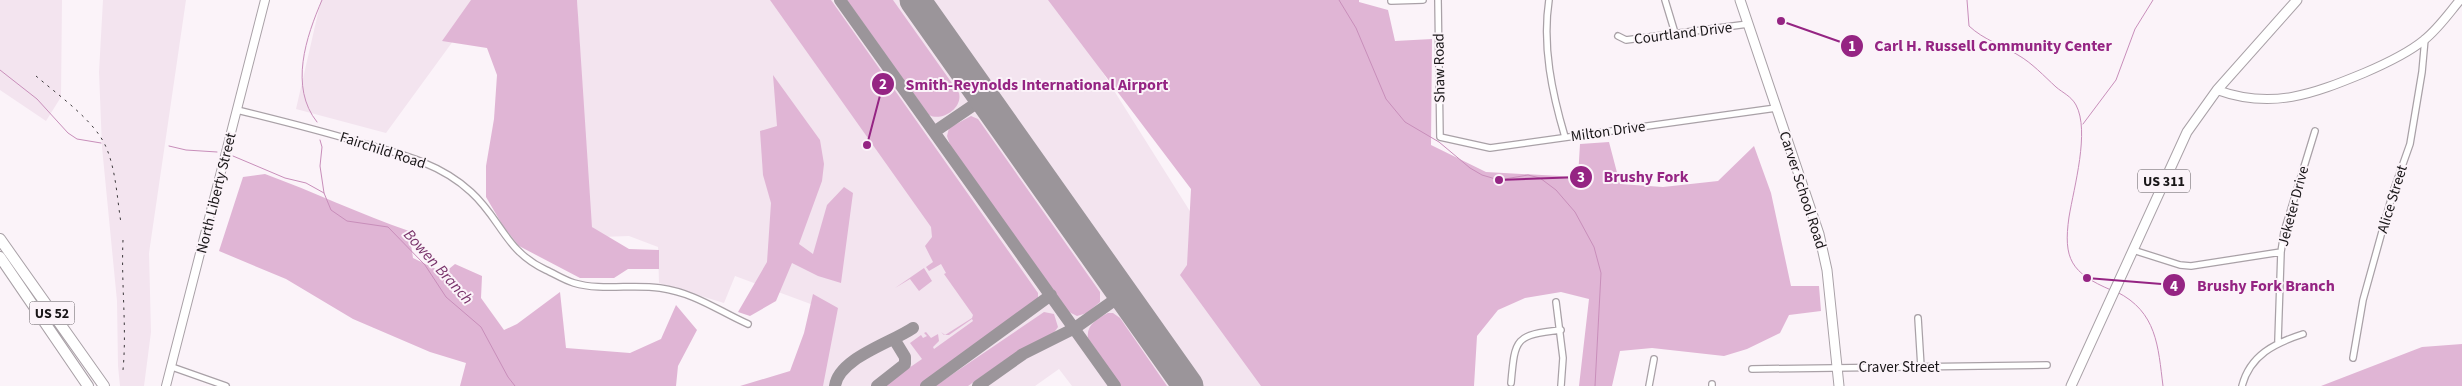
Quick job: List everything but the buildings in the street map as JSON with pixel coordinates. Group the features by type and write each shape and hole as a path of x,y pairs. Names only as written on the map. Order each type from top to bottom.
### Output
{"highway":[{"name":"US 52","path":"0,240 104,386"},
{"name":"US 52","path":"0,257 88,386"}],"main road":[{"name":"North Liberty Street","path":"166,386 265,0"},
{"name":"Carver School Road","path":"1740,0 1823,250 1839,386"},
{"name":"US 311","path":"2071,386 2187,132 2217,90 2297,0"},
{"path":"2217,90 2260,100 2305,96 2331,87 2400,56 2426,39 2460,0"}],"street":[{"path":"1391,1 1423,0"},
{"name":"Shaw Road","path":"1438,0 1440,137"},
{"path":"1549,0 1547,20 1549,74 1565,137"},
{"path":"1665,0 1675,34"},
{"name":"Courtland Drive","path":"1618,36 1626,40 1748,24"},
{"name":"Alice Street","path":"2353,358 2363,300 2393,192 2410,144 2426,39"},
{"name":"Milton Drive","path":"1440,137 1490,148 1776,108"},
{"name":"Fairchild Road","path":"237,110 410,156 443,171 472,192 518,252 531,262 574,283 665,289 711,304 748,324"},
{"name":"Jeketer Drive","path":"2278,342 2281,252 2287,220 2315,131"},
{"path":"2133,250 2180,265 2190,266 2281,252"},
{"path":"1556,302 1561,330 1561,386"},
{"path":"1918,318 1921,367"},
{"path":"1511,383 1513,358 1519,342 1529,334 1561,330"},
{"path":"2242,386 2254,362 2278,342 2303,334"},
{"path":"1650,386 1654,359"},
{"name":"Craver Street","path":"1752,369 2047,365"},
{"path":"172,367 226,386"}],"shaded area":[{"path":"0,0 62,0 61,97 46,121 0,90"},
{"path":"103,0 186,0 149,253 151,332 144,386 120,386 117,301 102,147 99,72"},
{"path":"321,0 483,0 386,133 296,109"},
{"path":"471,0 577,0 592,227 629,249 659,250 659,269 628,269 614,278 580,278 519,246 503,226 486,197 486,166 494,119 497,75 487,48 442,41"},
{"path":"577,0 1057,0 1300,386 1072,386 1059,369 1035,386 795,386 816,306 735,276 724,303 659,283 658,247 629,236 601,237 592,227 589,209"},
{"path":"770,0 831,0 1038,293 1038,300 1031,309 922,386 883,386 922,359 910,343 921,335 923,338 927,336 924,333 926,332 931,338 938,334 939,341 933,347 934,349 973,321 972,319 949,335 945,335 972,318 973,315 944,274 946,273 941,264 929,271 926,267 933,262 925,246 932,237 931,227"},
{"path":"847,0 893,0 959,93 958,104 955,108 940,117 929,115"},
{"path":"1048,0 1359,0 1359,2 1388,10 1395,41 1432,39 1431,145 1486,172 1578,177 1580,144 1609,142 1620,184 1663,187 1718,181 1754,146 1771,193 1791,286 1819,286 1821,311 1789,315 1780,333 1747,349 1724,356 1652,348 1620,351 1612,386 1579,386 1589,299 1561,292 1525,298 1498,310 1477,336 1474,386 1261,386 1180,275 1187,265 1191,189"},
{"path":"773,75 820,140 824,164 822,181 799,244 813,254 827,205 844,187 853,193 841,283 818,276 792,263 776,301 750,316 738,312 767,262 771,203 763,175 760,131 777,126"},
{"path":"971,116 978,119 1100,292 1100,302 1087,313 1077,316 1069,312 950,145 947,136 949,128"},
{"path":"265,174 409,231 413,258 444,273 455,264 482,276 481,298 504,330 517,324 560,292 566,348 630,353 661,339 676,305 697,330 678,366 676,386 460,386 466,363 430,352 353,319 286,279 219,251 243,177"},
{"path":"924,268 932,281 919,291 910,279 895,288"},
{"path":"813,294 838,308 823,386 740,386 790,371 804,333"},
{"path":"1044,312 1054,314 1058,327 1053,334 1008,358 968,386 935,386"},
{"path":"1108,313 1113,313 1120,318 1167,386 1121,386 1088,338 1091,326 1096,320"},
{"path":"2462,344 2462,386 2321,386 2422,347"}],"waterway":[{"path":"317,122 309,108 302,78 306,46 322,0"},
{"path":"1339,0 1356,28 1386,99 1405,122 1439,142 1470,168 1482,175 1499,180 1528,175 1540,178 1556,190 1575,212 1594,247 1601,273 1595,386"},
{"path":"1967,0 1969,26 2028,62 2076,105 2082,129 2080,160 2069,217 2067,244 2069,254 2079,271 2097,284 2111,290"},
{"path":"2083,124 2116,80 2135,29 2153,0"},
{"path":"0,70 37,99 68,133 77,139 101,143"},
{"name":"Bowen Branch","path":"320,140 322,147 320,166 324,193 331,210 347,221 388,227 425,265 446,297 481,327 508,377 515,386"},
{"path":"169,146 186,150 217,152"},
{"path":"233,156 285,178 306,183 324,193"},
{"path":"2117,292 2130,300 2148,320 2157,344 2163,386"}],"taxiway":[{"path":"840,0 1115,386"},
{"path":"934,132 984,98"},
{"path":"978,386 1023,354 1075,328 1123,294"},
{"path":"926,386 1051,295"},
{"path":"835,386 839,376 856,359 913,328"},
{"path":"877,386 905,364 905,357 894,339"}],"runway":[{"path":"915,0 1188,386"}],"railway":[{"path":"36,76 85,118 101,137 112,165 121,223"},
{"path":"123,240 123,370"}],"place":[{"name":"Carl H. Russell Community Center","path":"1781,21"},
{"name":"Smith-Reynolds International Airport","path":"867,145"},
{"name":"Brushy Fork","path":"1499,180"},
{"name":"Brushy Fork Branch","path":"2087,278"}]}
